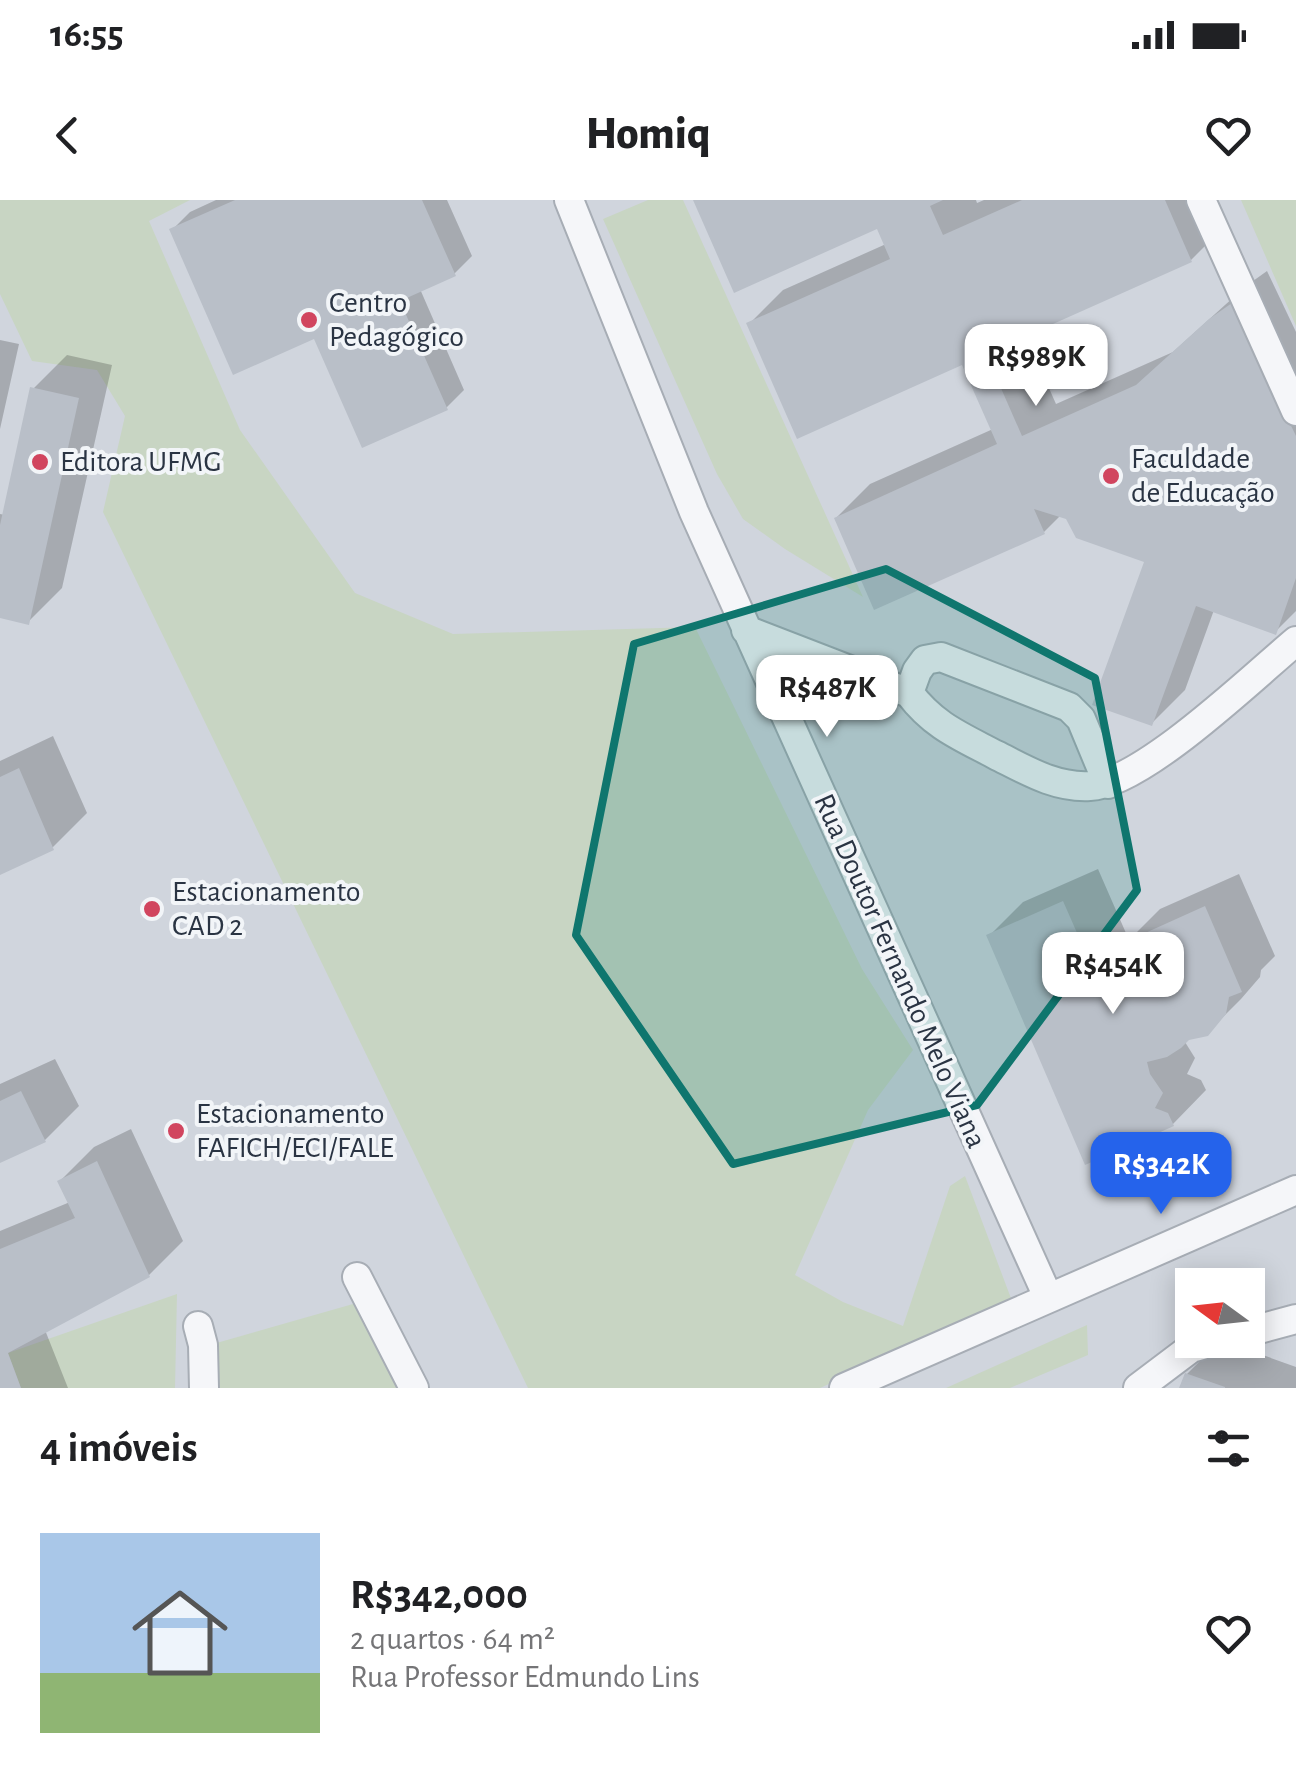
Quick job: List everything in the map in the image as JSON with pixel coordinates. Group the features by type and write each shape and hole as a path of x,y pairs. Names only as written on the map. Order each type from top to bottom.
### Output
{"street":[{"path":"1201,200 1296,411"},
{"name":"Rua Doutor Fernando Melo Viana","path":"576,202 694,512 1048,1297"},
{"path":"746,630 909,693 923,712 941,725 1038,777 1068,786 1108,784 1165,750 1296,641"},
{"path":"909,693 916,671 926,660 941,657 1069,707 1081,719 1108,784"},
{"path":"844,1388 1296,1190"},
{"path":"358,1276 414,1388"},
{"path":"1265,1327 1296,1319"},
{"path":"198,1326 204,1388"},
{"path":"1138,1388 1177,1358"}],"highlighted area":[{"path":"886,569 1095,678 1137,890 977,1105 733,1164 576,935 634,644"}],"shaded area":[{"path":"0,200 1296,200 1296,1388 0,1388"}],"green space":[{"path":"0,200 190,200 149,221 240,430 355,593 453,634 695,627 862,969 913,1050 868,1110 795,1275 843,1302 903,1326 950,1186 965,1176 1012,1301 820,1388 528,1388 103,512 125,416 97,370 32,361 0,294"},
{"path":"648,200 683,200 863,597 743,519 717,474 603,219"},
{"path":"1241,200 1296,200 1296,326"},
{"path":"177,1294 175,1388 21,1388 8,1353"},
{"path":"360,1302 402,1388 211,1388 206,1346"},
{"path":"1087,1325 1088,1355 1010,1388 946,1388"}],"building":[{"name":"Centro Pedagógico","path":"235,200 422,200 456,276 400,301 448,410 362,448 314,339 233,375 169,229"},
{"name":"Faculdade de Educação","path":"693,200 943,200 930,206 943,235 1022,200 1165,200 1192,262 986,354 1022,436 1136,385 1232,303 1296,436 1296,578 1276,635 1196,606 1152,726 1092,705 1144,562 1076,538 1066,519 1034,509 1045,534 874,610 834,518 997,444 962,365 797,439 746,323 890,259 877,229 734,293"},
{"name":"Editora UFMG","path":"30,387 79,398 29,625 0,618 0,525"},
{"path":"19,768 54,850 0,875 0,777"},
{"path":"1063,901 1103,992 1137,977 1123,943 1205,906 1242,992 1229,997 1226,1014 1208,1036 1189,1040 1167,1057 1147,1062 1163,1093 1155,1108 1168,1113 1174,1126 1085,1165 986,935"},
{"path":"21,1091 46,1142 0,1163 0,1101"},
{"path":"97,1161 150,1277 8,1353 21,1388 0,1388 0,1249 75,1218 57,1181"},
{"path":"1185,1373 1225,1387 1225,1388 1179,1388"}],"place":[{"name":"Centro Pedagógico","path":"309,320"},
{"name":"Editora UFMG","path":"40,462"},
{"name":"Faculdade de Educação","path":"1111,476"},
{"name":"Estacionamento CAD 2","path":"152,909"},
{"name":"Estacionamento FAFICH/ECI/FALE","path":"176,1131"}]}
